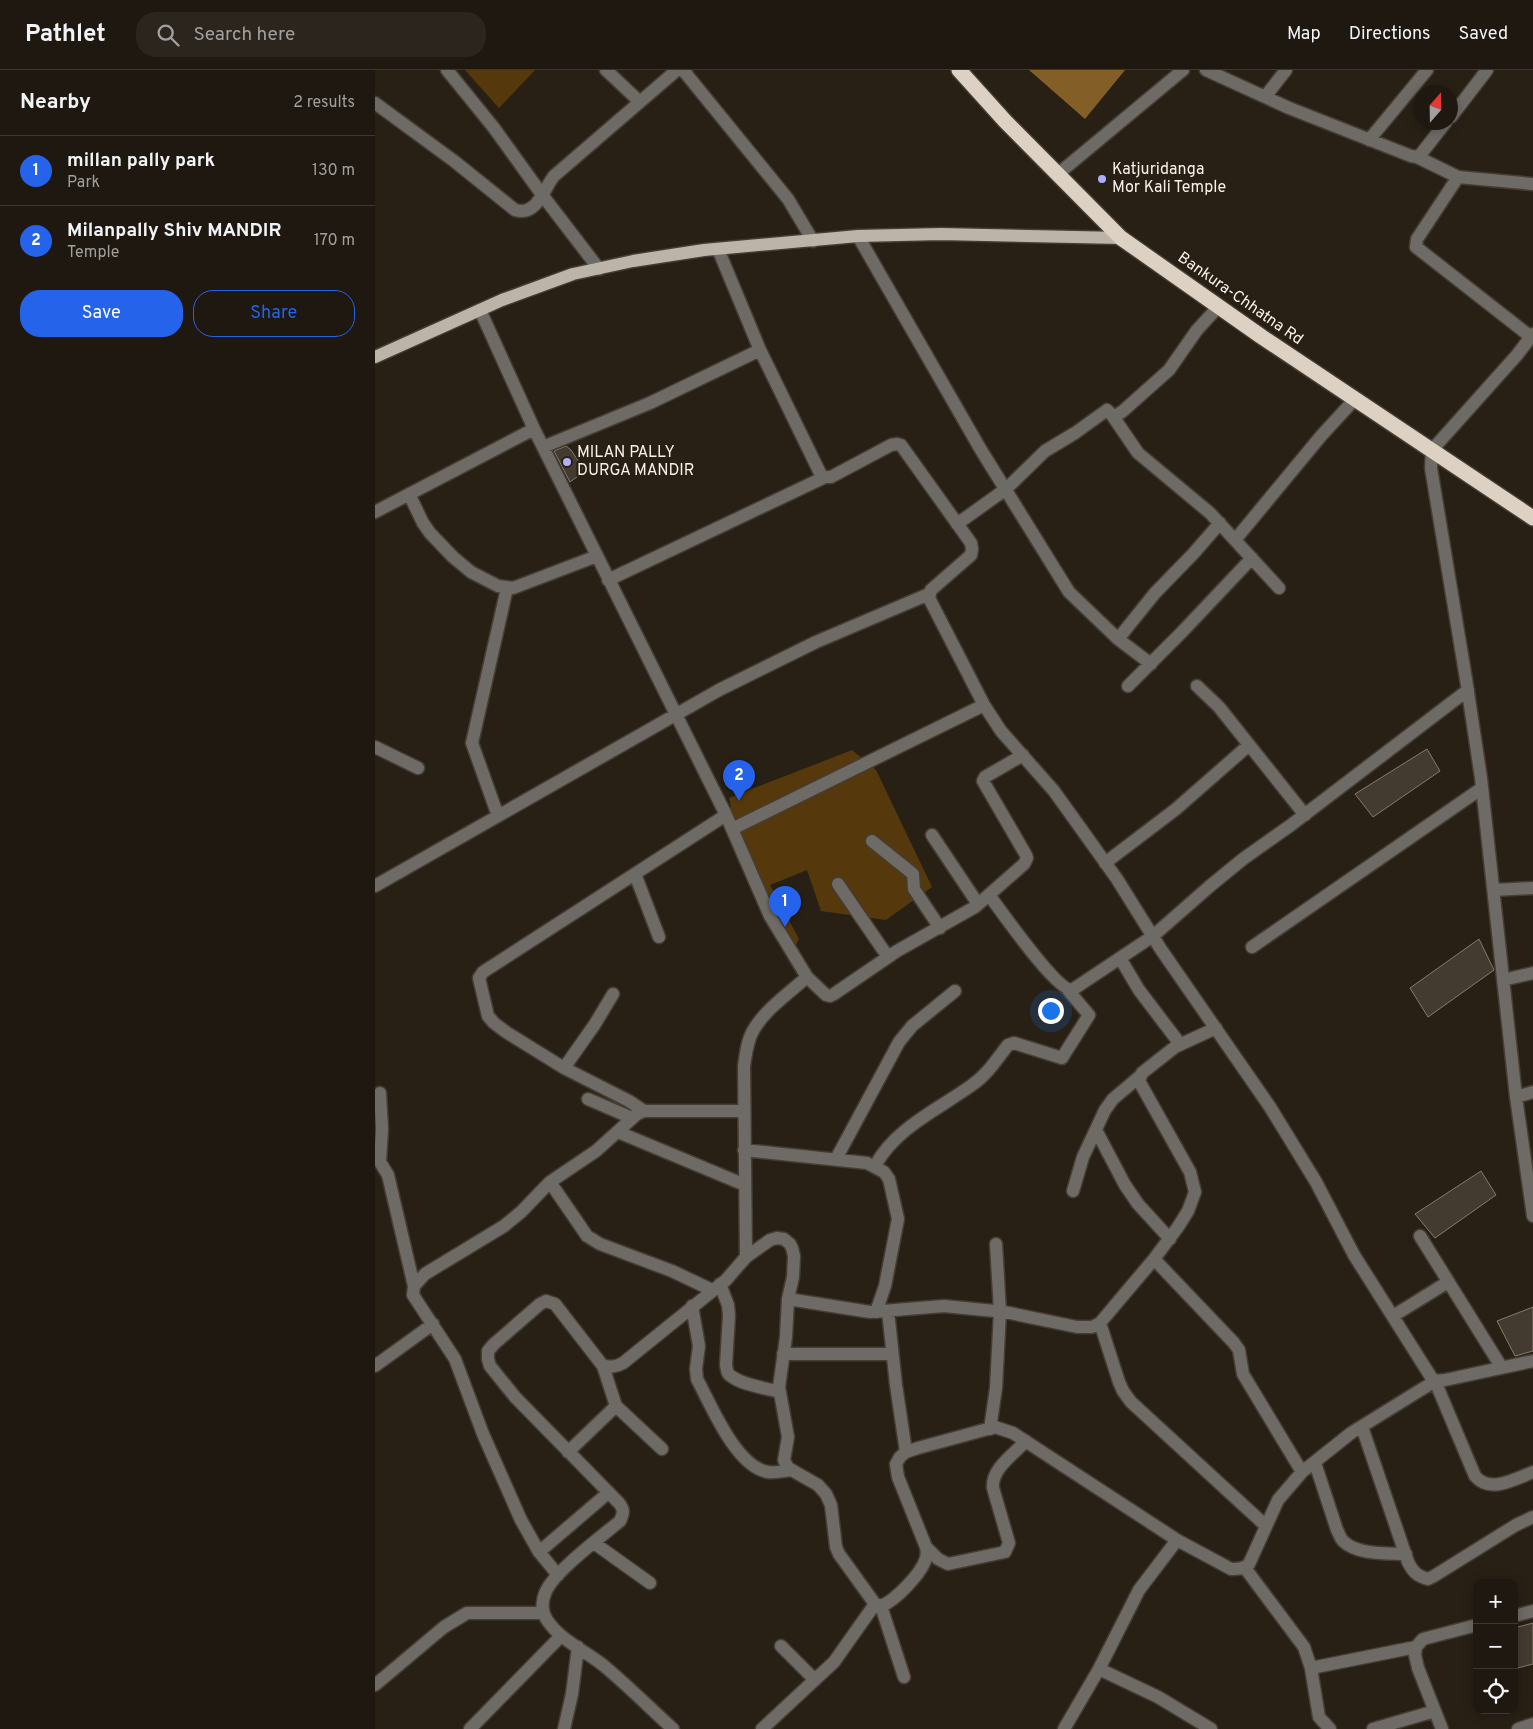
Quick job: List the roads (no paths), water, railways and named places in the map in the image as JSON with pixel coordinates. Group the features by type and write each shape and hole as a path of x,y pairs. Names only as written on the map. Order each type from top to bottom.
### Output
{"highway":[{"name":"Bankura-Chhatna Rd","path":"959,70 1005,121 1121,238 1431,450 1530,512"}],"main road":[{"path":"375,357 502,300 573,274 633,261 718,249 858,236 941,234 1121,238"}],"street":[{"path":"447,70 494,128 599,269"},
{"path":"606,70 640,102"},
{"path":"378,111 454,161 515,210 525,211 539,201 554,176 677,70"},
{"path":"683,70 788,198 813,241"},
{"path":"1058,174 1183,70"},
{"path":"1206,70 1265,98 1369,140 1417,157 1458,177 1533,184"},
{"path":"1265,98 1286,70"},
{"path":"1369,140 1427,70"},
{"path":"1458,108 1487,70"},
{"path":"1417,157 1440,130"},
{"path":"1458,177 1417,239 1416,247 1532,336 1431,450 1432,477 1483,788 1516,1097 1533,1216"},
{"path":"858,236 958,411 1069,592 1118,638 1151,664"},
{"path":"718,249 760,350 821,475 825,477"},
{"path":"1114,417 1123,412 1163,376 1175,363 1197,330 1219,306"},
{"path":"480,310 534,429 732,829 770,916 807,978 826,995 830,996 889,957 978,904 1025,864 1027,858 983,779 1023,755"},
{"path":"543,447 650,403 760,350"},
{"path":"1235,540 1315,443 1355,399"},
{"path":"957,524 1005,489 1045,451 1075,433 1105,410 1109,410 1138,453 1220,523 1279,588"},
{"path":"375,512 534,429"},
{"path":"375,886 675,714 745,677 816,642 929,594 931,590 971,555 973,549 971,543 901,445 897,444 891,445 831,476 825,477 608,580"},
{"path":"409,494 423,523 453,557 471,572 493,584 513,588 597,556"},
{"path":"1118,638 1155,593 1197,550 1220,523"},
{"path":"1128,686 1252,558"},
{"path":"498,816 472,743 507,588"},
{"path":"929,594 929,598 984,706 1001,731 1054,791 1127,894 1153,936 1262,1095 1307,1166 1351,1250 1435,1381 1475,1476 1479,1481 1489,1485 1533,1472"},
{"path":"1197,686 1219,707 1305,815"},
{"path":"1068,990 1072,990 1153,936 1216,880 1305,815 1468,690"},
{"path":"732,829 984,706"},
{"path":"1105,863 1176,810 1249,745"},
{"path":"375,747 418,768"},
{"path":"1252,947 1483,788"},
{"path":"644,1111 629,1101 564,1068 494,1023 488,1016 484,1004 479,978 483,972 725,815"},
{"path":"931,835 942,848 978,904"},
{"path":"872,841 913,874 914,889 940,928"},
{"path":"635,874 659,938"},
{"path":"838,884 889,957"},
{"path":"1494,890 1533,888"},
{"path":"875,1166 885,1149 905,1132 981,1078 1008,1045 1014,1043 1062,1058 1089,1015 1035,956 989,895"},
{"path":"1120,958 1139,990 1181,1044"},
{"path":"1503,980 1533,973"},
{"path":"746,1257 744,1066 749,1042 753,1030 762,1019 807,978"},
{"path":"836,1159 899,1042 913,1026 955,991"},
{"path":"564,1068 595,1024 613,994"},
{"path":"1073,1191 1083,1156 1105,1110 1113,1099 1170,1050 1216,1028"},
{"path":"788,1299 855,1311 882,1312 945,1306 1000,1311 1077,1327 1092,1328 1100,1323 1170,1238 1188,1211 1195,1192 1194,1184 1179,1151 1139,1081 1139,1077"},
{"path":"1516,1097 1533,1092"},
{"path":"381,1093 382,1129 378,1160 388,1175 414,1286 413,1295 455,1359 483,1434 517,1512 530,1538 557,1575"},
{"path":"588,1099 632,1118"},
{"path":"414,1286 425,1274 504,1226 521,1212 550,1182 596,1151 637,1114 644,1111 744,1111"},
{"path":"1096,1130 1138,1204 1170,1238"},
{"path":"618,1132 745,1185"},
{"path":"744,1150 867,1162 884,1172 889,1179 898,1219 882,1312 892,1354 906,1452"},
{"path":"550,1182 587,1236 600,1244 716,1287 728,1305 727,1372 737,1380 779,1392"},
{"path":"1420,1236 1502,1368"},
{"path":"603,1366 611,1367 623,1363 716,1287 746,1257 770,1240 777,1238 790,1244 794,1256 793,1276 788,1299 779,1392 788,1437 784,1460 788,1468 817,1485 826,1494 831,1504 836,1547 839,1554 878,1605 904,1677"},
{"path":"990,1429 996,1388 1000,1311 996,1244"},
{"path":"1153,1260 1239,1350 1243,1374 1303,1472"},
{"path":"1393,1316 1449,1282"},
{"path":"662,1449 616,1406 603,1366 555,1304 550,1301 540,1304 488,1351 490,1366 515,1397 623,1508 620,1521 557,1575 546,1591 543,1613 561,1636 605,1667 673,1729"},
{"path":"692,1306 699,1346 696,1369 697,1379 736,1450 750,1464 768,1472 792,1470"},
{"path":"1100,1323 1119,1382 1127,1396 1153,1424 1266,1526"},
{"path":"375,1366 433,1324"},
{"path":"783,1354 892,1354"},
{"path":"762,1729 834,1662 878,1605 894,1599 921,1568 927,1554 926,1547 896,1470 896,1464 906,1452 990,1429 1003,1429 1013,1432 1177,1540 1231,1569 1239,1570 1249,1564 1278,1500 1303,1472 1351,1433 1435,1381 1533,1361"},
{"path":"568,1452 616,1406"},
{"path":"1363,1427 1405,1554 1414,1573 1420,1577 1428,1579 1533,1516"},
{"path":"926,1547 938,1559 949,1564 1005,1552 1009,1543 993,1480 1000,1468 1027,1441"},
{"path":"1315,1462 1337,1530 1343,1540 1356,1548 1405,1554"},
{"path":"539,1552 608,1493"},
{"path":"1064,1729 1099,1669 1139,1590 1177,1540"},
{"path":"594,1543 650,1583"},
{"path":"1245,1568 1304,1647 1311,1668 1319,1717 1330,1729"},
{"path":"1518,1615 1533,1611"},
{"path":"375,1685 445,1627 467,1613 543,1613"},
{"path":"1311,1668 1416,1647 1423,1640 1473,1626"},
{"path":"470,1729 561,1636"},
{"path":"781,1646 815,1680"},
{"path":"564,1729 572,1694 578,1647"},
{"path":"1416,1647 1415,1655 1418,1668 1442,1729"},
{"path":"1099,1669 1158,1697 1210,1729"},
{"path":"1373,1729 1435,1711"},
{"path":"1518,1729 1533,1724"}],"place":[{"name":"Katjuridanga Mor Kali Temple","path":"1102,179"},
{"name":"MILAN PALLY DURGA MANDIR","path":"567,462"},
{"name":"Milanpally Shiv MANDIR","path":"739,801"},
{"name":"millan pally park","path":"785,927"}]}
